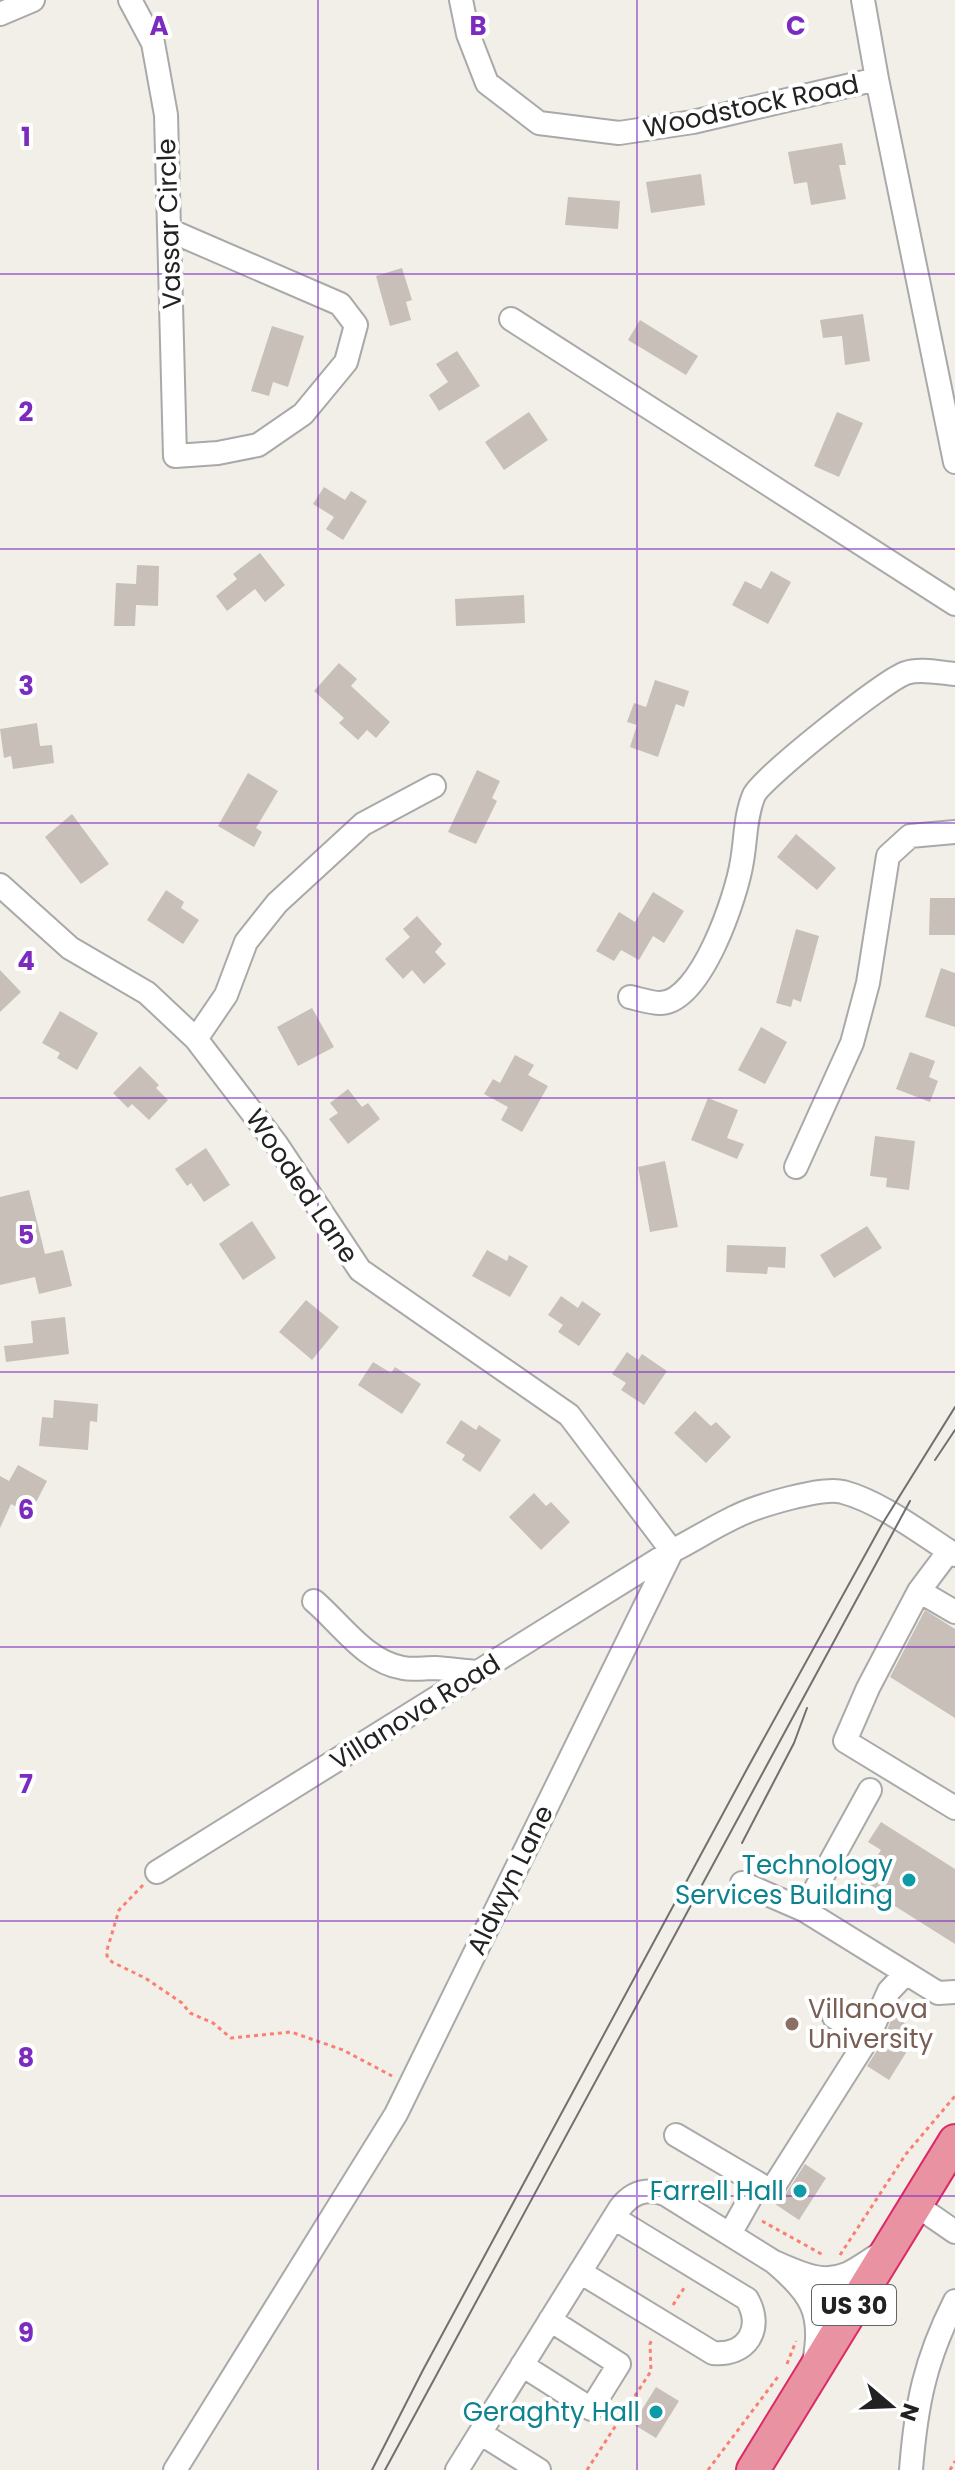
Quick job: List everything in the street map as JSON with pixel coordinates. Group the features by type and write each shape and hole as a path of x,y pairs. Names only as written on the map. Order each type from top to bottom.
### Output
{"highway":[{"name":"US 30","path":"753,2470 955,2141"}],"street":[{"path":"0,14 33,0"},
{"name":"Vassar Circle","path":"130,0 153,43 166,115 169,230 175,456 218,453 258,445 303,414 346,362 356,325 340,304 169,230"},
{"name":"Woodstock Road","path":"461,0 468,34 487,83 539,123 619,133 693,122 877,79"},
{"path":"863,0 955,462"},
{"path":"511,319 955,604"},
{"path":"630,997 661,1003 676,998 696,978 713,950 742,864 749,810 756,791 817,736 907,672 955,674"},
{"path":"196,1039 226,995 246,942 277,903 363,824 434,786"},
{"path":"796,1167 852,1043 868,983 888,856 910,836 955,832"},
{"name":"Wooded Lane","path":"0,885 70,948 147,993 196,1039 277,1145 360,1270 569,1415 672,1551"},
{"path":"672,1551 739,1515 830,1490 844,1492 867,1502 952,1553 919,1591 868,1688 845,1741 955,1808"},
{"name":"Villanova Road","path":"157,1872 672,1551"},
{"name":"Aldwyn Lane","path":"175,2470 396,2114 672,1551"},
{"path":"919,1591 955,1612"},
{"path":"314,1601 373,1655 392,1664 402,1668 478,1672"},
{"path":"804,1910 870,1790"},
{"path":"742,1883 804,1910 938,1993 955,1992"},
{"path":"676,2135 771,2191 868,2038 889,1991 906,1973"},
{"path":"834,2017 868,2038"},
{"path":"730,2234 758,2184"},
{"path":"457,2470 614,2218 626,2200 635,2194 655,2191 665,2194 774,2262 814,2278 832,2278 849,2273 890,2248"},
{"path":"916,2205 955,2232"},
{"path":"580,2272 713,2353 733,2352 749,2338 755,2319 747,2299 614,2218"},
{"path":"774,2262 806,2293 815,2310 818,2329 812,2375"},
{"path":"911,2470 915,2423 926,2368 955,2301"},
{"path":"522,2365 591,2409 619,2364 550,2320"},
{"path":"480,2433 539,2470"}],"path":[{"path":"157,1872 119,1910 107,1950 112,1962 145,1978 182,2003 190,2013 213,2023 231,2038 291,2032 343,2050 410,2085"},
{"path":"743,2211 835,2262"},
{"path":"587,2470 651,2371 650,2344 697,2268"},
{"path":"950,2470 955,2461"}],"building":[{"path":"842,143 846,165 839,165 846,199 811,205 807,182 794,184 788,152"},
{"path":"701,174 705,205 651,213 646,182"},
{"path":"568,197 620,201 618,229 565,225"},
{"path":"402,268 412,300 406,302 411,320 390,326 376,276"},
{"path":"863,314 870,361 845,365 842,336 823,338 820,320"},
{"path":"640,320 698,356 686,375 628,340"},
{"path":"272,326 304,336 288,387 273,382 269,396 251,391"},
{"path":"457,351 480,386 439,411 429,395 448,382 436,364"},
{"path":"529,412 548,440 504,470 485,442"},
{"path":"837,412 863,423 839,477 814,466"},
{"path":"324,487 345,500 351,491 367,501 343,540 326,529 334,517 313,504"},
{"path":"260,553 285,585 265,602 255,589 227,611 216,596 237,579 233,574"},
{"path":"137,565 159,566 158,606 136,605 135,626 114,626 116,583 136,584"},
{"path":"771,571 791,582 768,624 732,605 745,581 761,589"},
{"path":"524,595 525,623 456,626 455,599"},
{"path":"339,663 357,679 351,686 390,722 376,738 367,730 358,740 339,723 344,718 314,691"},
{"path":"655,680 689,691 684,707 676,704 658,757 630,747 637,725 627,722 634,703 646,707"},
{"path":"37,723 40,746 52,745 54,763 13,769 11,756 4,758 0,729"},
{"path":"477,770 500,781 492,798 497,801 476,844 448,832"},
{"path":"248,773 278,791 256,828 262,832 254,847 218,826"},
{"path":"72,814 109,864 81,884 45,837"},
{"path":"796,834 836,868 817,890 777,857"},
{"path":"166,890 184,902 181,908 199,920 183,944 147,920"},
{"path":"653,892 684,911 664,943 653,936 639,960 621,950 614,961 596,951 619,912 635,922"},
{"path":"930,898 955,898 955,935 929,935"},
{"path":"417,916 442,944 435,952 446,964 424,984 412,970 403,979 385,959 410,937 403,929"},
{"path":"796,929 819,936 801,1002 793,999 791,1007 776,1003"},
{"path":"941,968 955,973 955,1027 925,1017"},
{"path":"0,970 21,992 0,1012"},
{"path":"312,1008 334,1047 298,1066 277,1027"},
{"path":"60,1011 98,1033 77,1070 57,1058 60,1053 42,1043"},
{"path":"761,1027 787,1042 765,1084 738,1070"},
{"path":"910,1052 935,1061 929,1077 938,1081 930,1102 896,1089"},
{"path":"515,1055 534,1065 528,1075 548,1086 522,1132 501,1120 508,1107 484,1094 493,1079 500,1083"},
{"path":"140,1066 159,1085 156,1088 168,1100 149,1120 132,1104 128,1108 113,1093"},
{"path":"348,1089 362,1107 368,1103 380,1119 348,1144 329,1119 338,1113 330,1103"},
{"path":"708,1098 738,1110 727,1138 744,1144 737,1159 691,1140"},
{"path":"875,1136 915,1141 909,1190 886,1187 887,1178 870,1176"},
{"path":"206,1148 230,1185 204,1202 191,1183 187,1186 175,1169"},
{"path":"665,1161 678,1227 650,1232 638,1167"},
{"path":"29,1190 45,1254 63,1250 72,1286 39,1294 35,1277 0,1285 0,1197"},
{"path":"252,1221 276,1258 243,1280 219,1244"},
{"path":"867,1226 882,1248 834,1278 820,1255"},
{"path":"727,1245 786,1247 785,1268 768,1267 767,1274 726,1272"},
{"path":"487,1250 507,1261 509,1255 528,1266 510,1297 472,1276"},
{"path":"561,1296 578,1308 582,1301 601,1314 579,1346 558,1332 563,1325 548,1315"},
{"path":"306,1300 339,1327 312,1360 279,1332"},
{"path":"65,1317 69,1354 6,1362 4,1346 33,1343 31,1321"},
{"path":"627,1352 638,1360 642,1354 667,1371 644,1405 621,1390 626,1383 612,1374"},
{"path":"373,1362 391,1373 395,1367 421,1384 402,1414 358,1385"},
{"path":"54,1400 98,1404 97,1422 90,1421 88,1450 39,1446 42,1417 53,1418"},
{"path":"695,1411 711,1426 716,1422 731,1437 706,1463 674,1433"},
{"path":"461,1420 476,1430 479,1425 501,1440 480,1472 462,1460 465,1455 446,1443"},
{"path":"18,1465 47,1481 30,1514 11,1504 0,1528 0,1476 9,1481"},
{"path":"534,1493 546,1506 551,1502 570,1522 541,1550 509,1517"},
{"path":"925,1610 955,1629 955,1718 890,1677"},
{"name":"Technology Services Building","path":"881,1822 955,1869 955,1944 860,1884 881,1850 868,1842"},
{"path":"893,2016 919,2032 889,2080 867,2066"},
{"name":"Farrell Hall","path":"805,2164 826,2178 799,2220 775,2204 783,2198"},
{"name":"Geraghty Hall","path":"656,2387 679,2401 656,2438 633,2424"}],"tram line":[{"path":"372,2470 747,1769 881,1526 955,1407"},
{"path":"935,1460 955,1430"},
{"path":"385,2470 910,1501"},
{"path":"742,1843 794,1743 807,1708"}],"place":[{"name":"Technology Services Building","path":"909,1880"},
{"name":"Villanova University","path":"792,2024"},
{"name":"Farrell Hall","path":"800,2191"},
{"name":"Geraghty Hall","path":"656,2412"}]}
